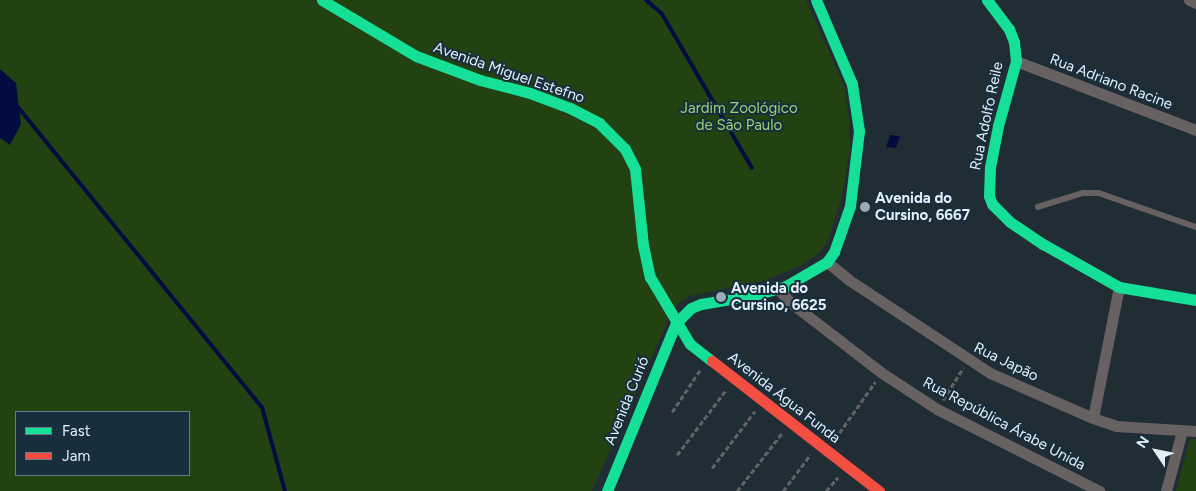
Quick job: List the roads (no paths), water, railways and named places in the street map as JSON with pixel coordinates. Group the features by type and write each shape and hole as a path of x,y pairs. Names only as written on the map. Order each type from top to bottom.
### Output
{"main road":[{"name":"Avenida Miguel Estefno","path":"322,0 416,56 480,80 530,93 570,108 600,123 625,149 635,170 643,245 650,277 676,323"},
{"path":"676,323 691,308 702,304 778,289 810,274 827,262 834,252 850,206 857,162 859,131 852,84 816,0"},
{"name":"Rua Adolfo Reile","path":"987,0 1009,29 1014,42 1016,61 998,126 990,167 989,196 999,214 1043,244 1119,287"},
{"path":"1119,287 1196,300"},
{"name":"Avenida Água Funda","path":"676,323 690,344 879,491"},
{"name":"Avenida Curió","path":"607,491 676,323"}],"street":[{"path":"1189,0 1196,3"},
{"name":"Rua Adriano Racine","path":"1016,61 1196,130"},
{"name":"Rua Japão","path":"827,262 849,280 990,373 1092,418 1116,426 1196,431"},
{"path":"1092,418 1119,287"},
{"name":"Rua República Árabe Unida","path":"778,289 791,303 882,373 937,409 1099,491"},
{"path":"1166,491 1182,431"}],"lane":[{"path":"1038,207 1083,193 1099,193 1196,227"}],"waterway":[{"path":"646,0 662,14 752,168"},
{"path":"17,106 262,407 285,491"}],"place":[{"name":"Avenida do Cursino, 6667","path":"865,207"},
{"name":"Avenida do Cursino, 6625","path":"721,297"}],"park label":[{"name":"Jardim Zoológico de São Paulo","path":"739,116"}]}
